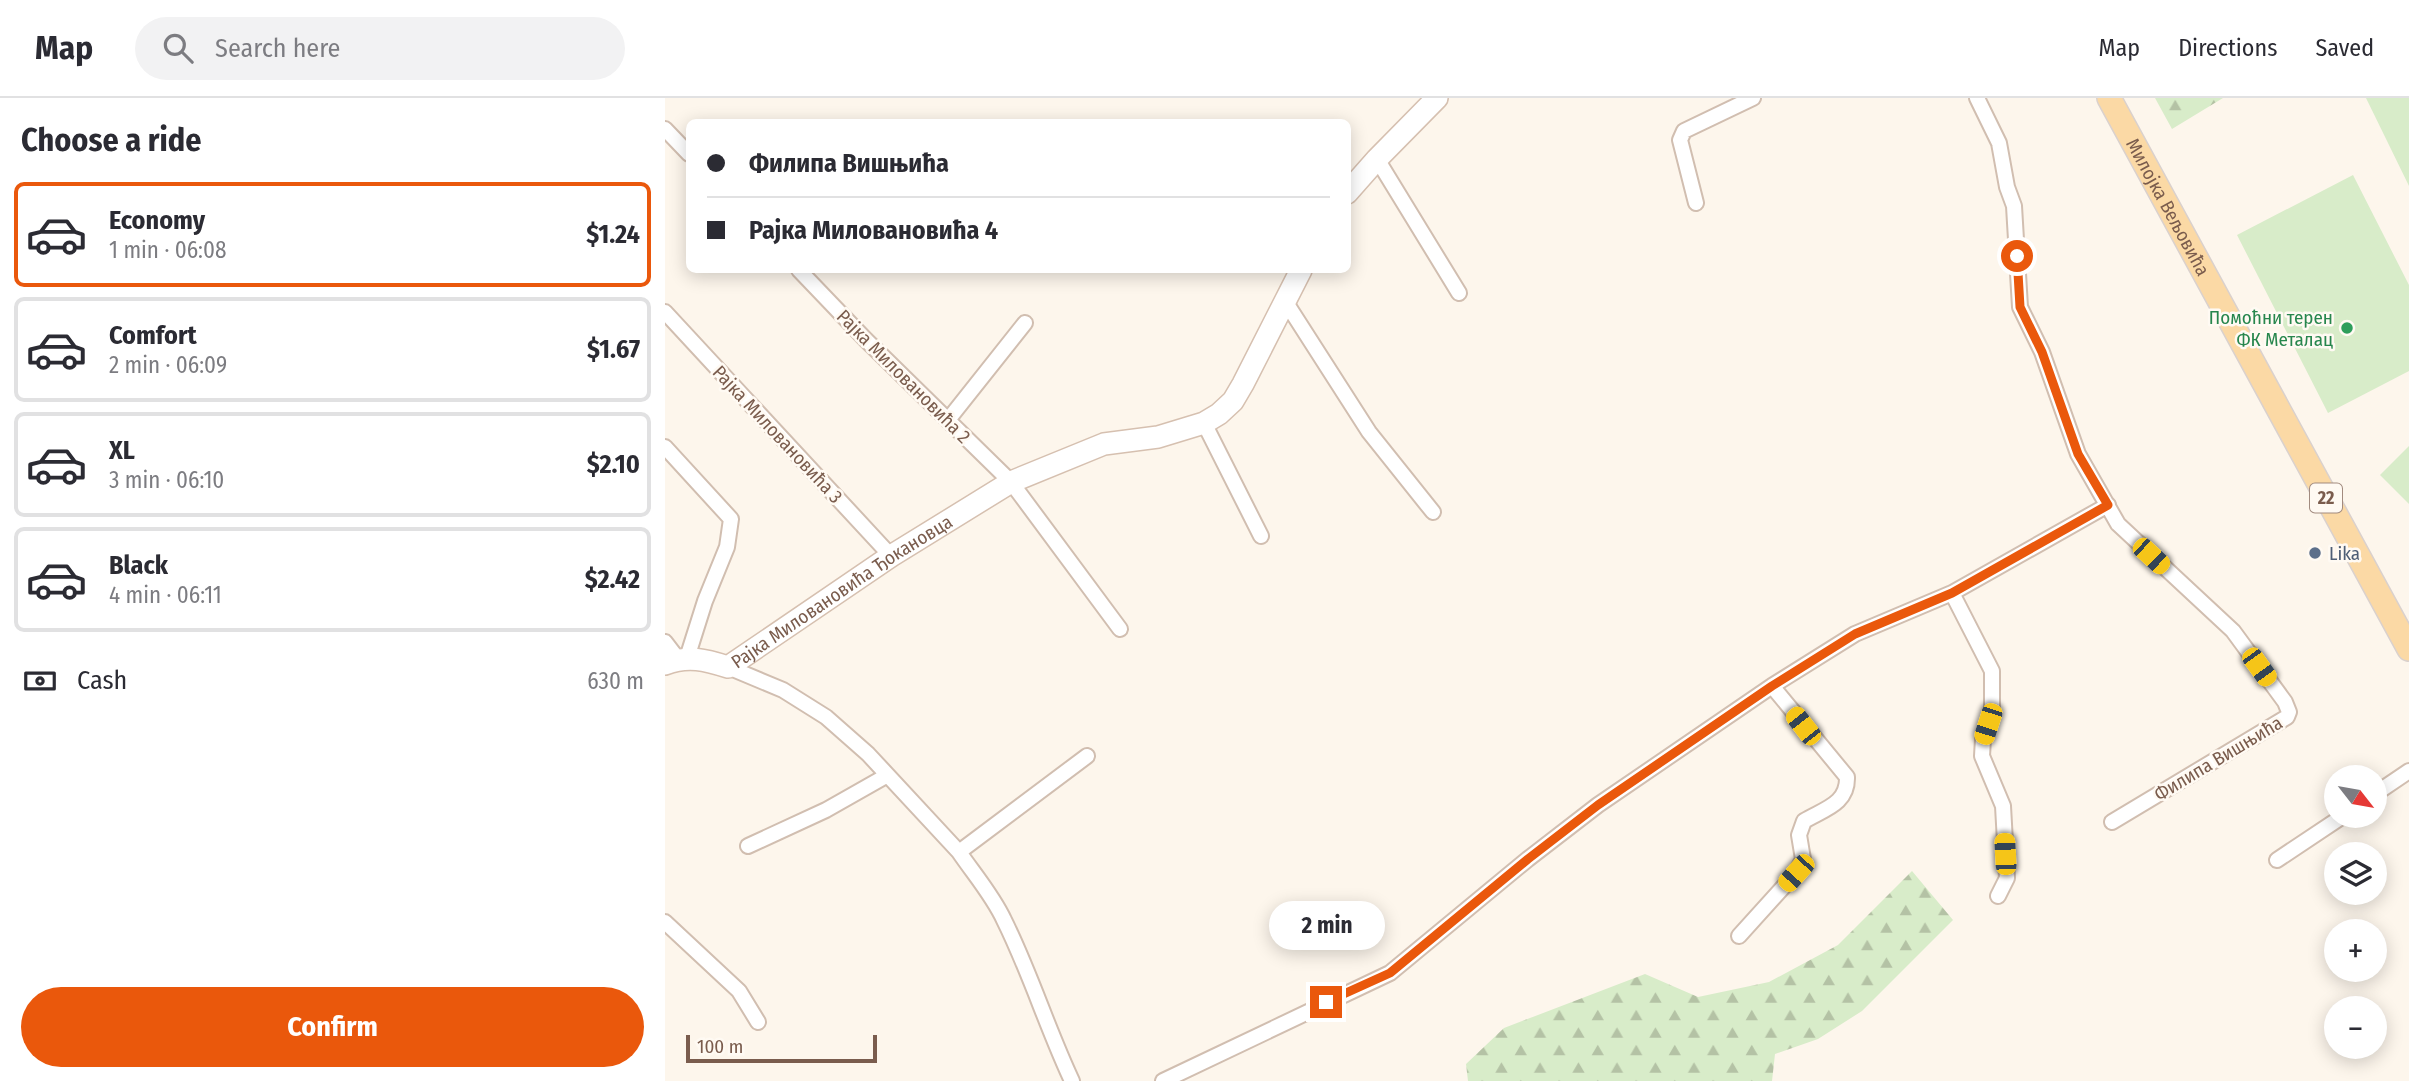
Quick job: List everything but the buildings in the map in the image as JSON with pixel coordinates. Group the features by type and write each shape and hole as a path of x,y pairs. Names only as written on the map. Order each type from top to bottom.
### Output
{"main road":[{"name":"Милојка Вељовића","path":"2109,98 2409,649"}],"street":[{"path":"1351,188 1437,98"},
{"path":"1696,203 1680,140 1684,131 1753,98"},
{"name":"Филипа Вишњића","path":"1977,98 1999,143 2007,187 2014,206 2020,307 2042,352 2078,454 2118,524 2233,631 2285,702 2289,712 2287,717 2112,822"},
{"path":"665,128 686,151"},
{"path":"1377,159 1459,293"},
{"name":"Рајка Миловановића 2","path":"802,273 1011,482"},
{"name":"Рајка Миловановића Ђокановца","path":"674,656 706,660 728,667 891,556 1011,482 1104,444 1158,437 1204,423 1219,414 1233,401 1299,273"},
{"path":"1285,301 1369,432 1433,512"},
{"name":"Рајка Миловановића 3","path":"665,312 891,556"},
{"path":"948,420 1025,323"},
{"path":"1204,423 1261,536"},
{"path":"665,447 731,519 727,547 705,601 674,656"},
{"path":"1011,482 1120,628"},
{"path":"1163,1081 1390,973 1598,805 1772,686 1855,634 1952,593 2108,505"},
{"path":"1952,593 1991,671 1992,709 1983,738 1982,756 2003,806 2007,878 1998,896"},
{"path":"728,667 783,690 826,717 868,754 959,852 1003,917 1027,970 1052,1039 1072,1081"},
{"path":"1739,936 1796,873 1803,859 1798,835 1804,821 1840,800 1847,788 1847,777 1772,686"},
{"path":"959,852 1087,756"},
{"path":"2387,786 2409,771"},
{"path":"748,846 826,810 886,776"},
{"path":"2277,860 2325,828"},
{"path":"665,922 739,991 758,1021"}],"green space":[{"path":"2155,98 2223,98 2172,129"},
{"path":"2366,98 2409,98 2409,186"},
{"name":"Помоћни терен ФК Металац","path":"2353,175 2409,285 2409,371 2328,413 2237,235"},
{"path":"2409,446 2409,504 2380,475"},
{"path":"1912,871 1953,920 1862,1011 1818,1039 1775,1054 1772,1081 1468,1081 1466,1064 1504,1028 1645,974 1698,997 1769,982 1838,945"}],"place":[{"name":"Помоћни терен ФК Металац","path":"2347,328"},
{"name":"Lika","path":"2315,553"}],"route":[{"path":"1326,1002 1390,973 1598,805 1772,686 1855,634 1952,593 2108,505 2078,454 2042,352 2020,307 2017,256"}]}
